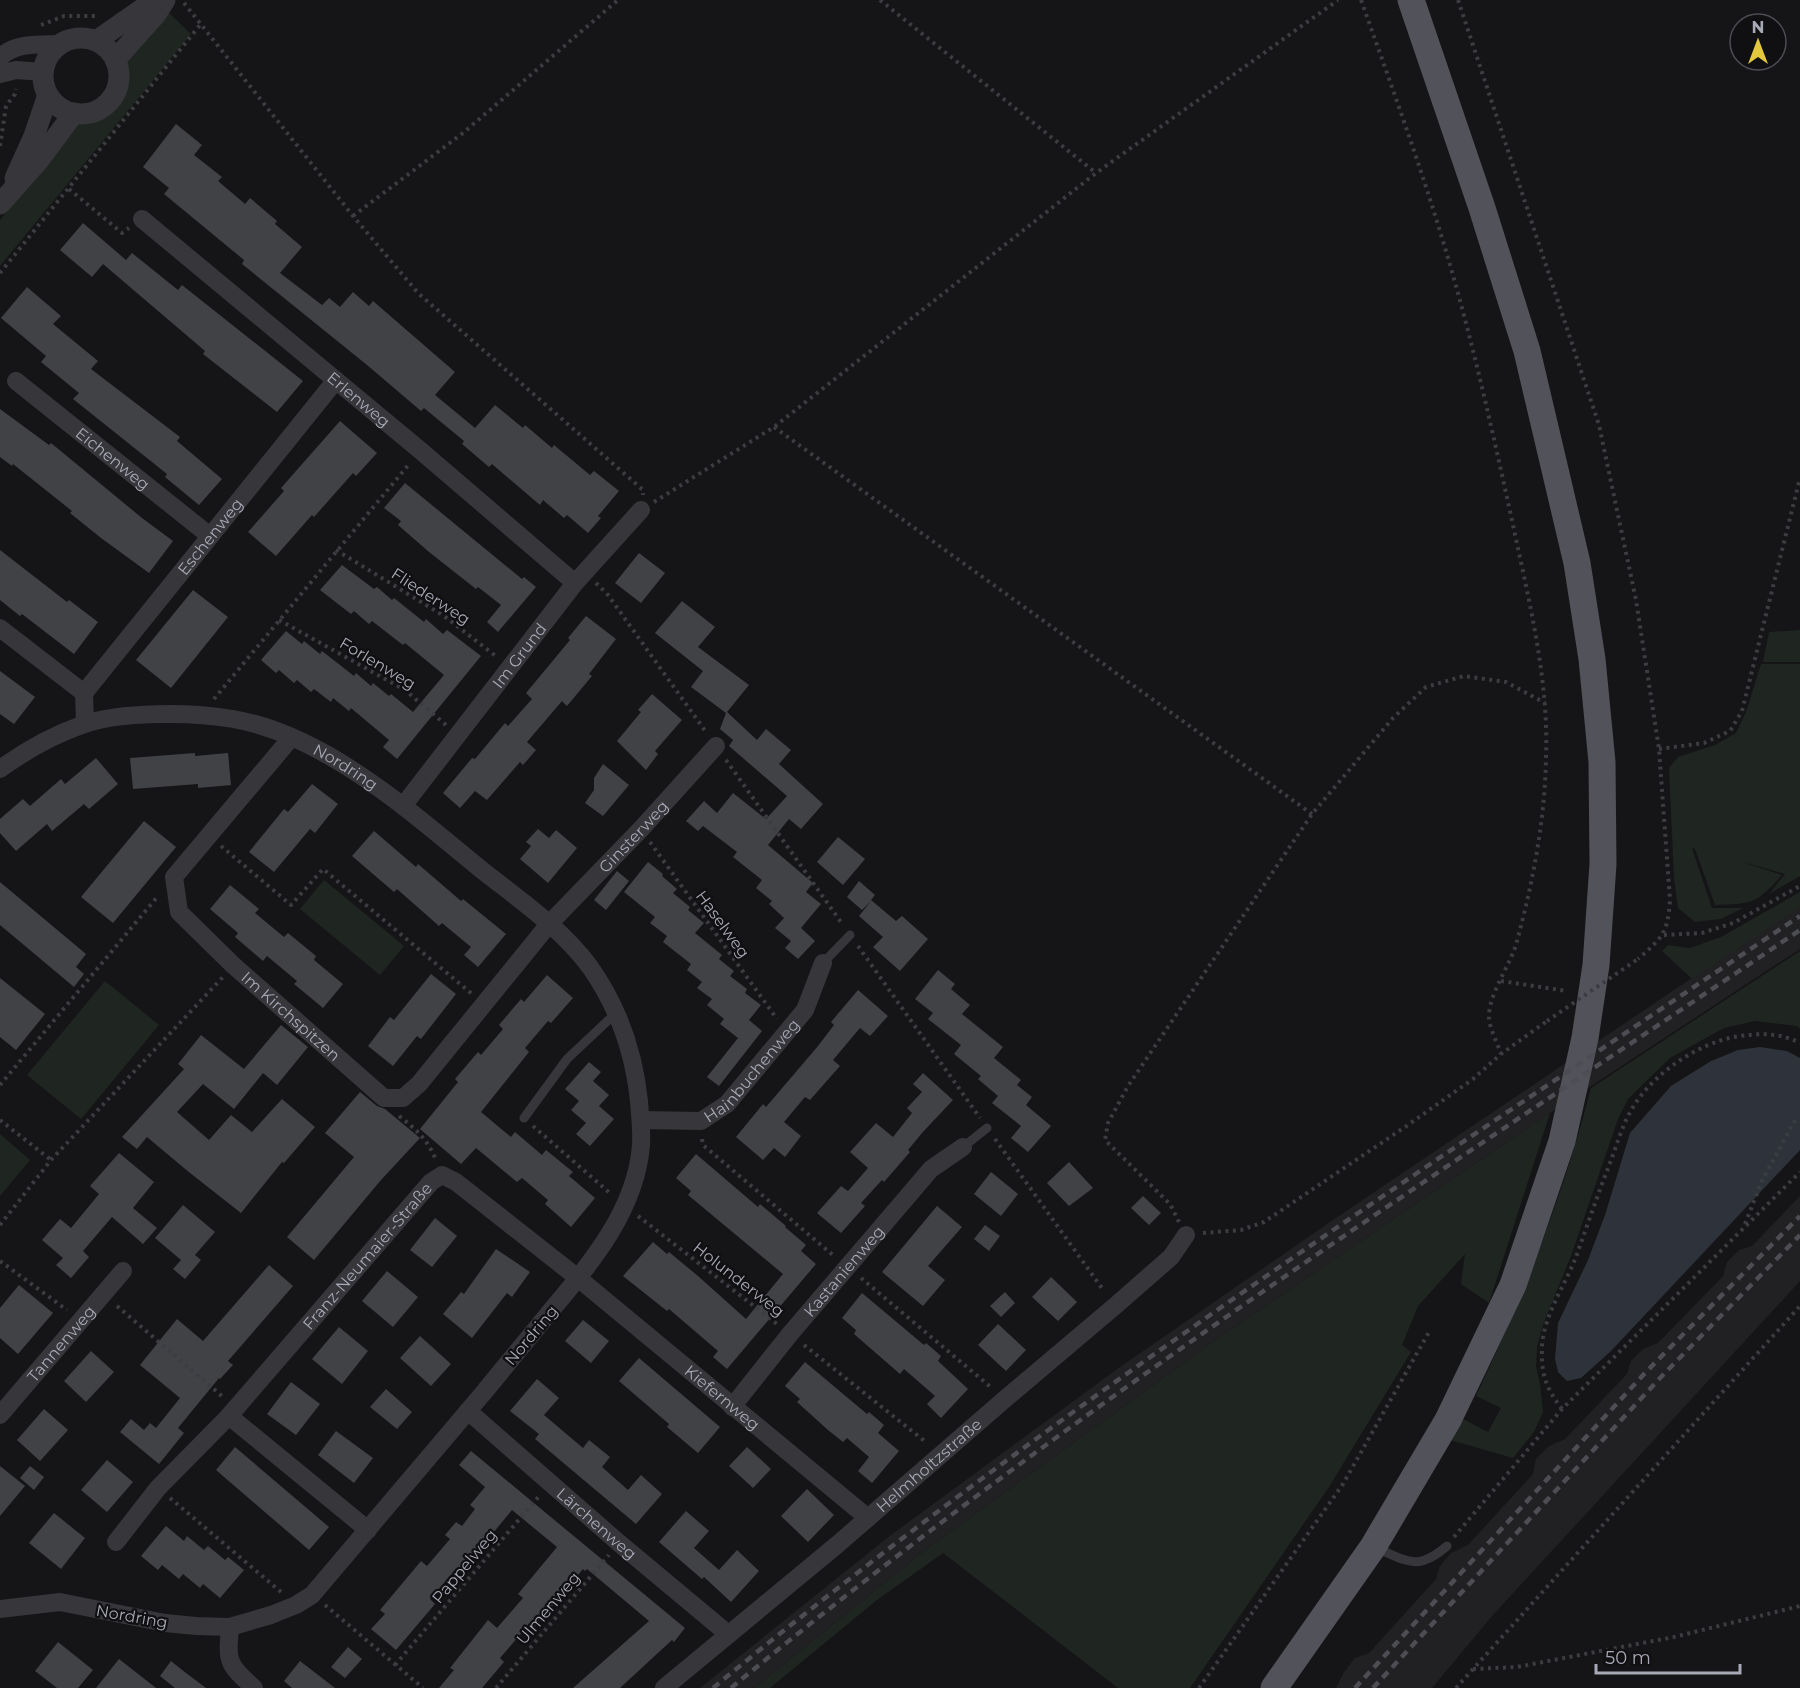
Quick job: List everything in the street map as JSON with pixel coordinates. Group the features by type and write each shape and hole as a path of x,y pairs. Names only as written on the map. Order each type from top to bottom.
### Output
{"main road":[{"path":"1274,1688 1373,1547 1448,1420 1514,1285 1562,1141 1585,1038 1596,965 1603,864 1602,762 1592,659 1577,563 1527,351 1482,208 1410,0"}],"street":[{"path":"96,41 155,0"},
{"path":"115,60 156,14 165,0"},
{"path":"0,58 6,52 18,47 59,44 73,38 96,41 107,48 115,60 119,76 111,99 98,110 82,114 74,113 62,109 48,95 43,82 43,72 48,56 59,44"},
{"path":"0,74 16,70 43,72"},
{"path":"5,198 34,136 48,95"},
{"path":"5,198 39,160 74,113"},
{"name":"Erlenweg","path":"141,219 421,451 575,583"},
{"name":"Eschenweg","path":"84,693 336,380"},
{"name":"Eichenweg","path":"16,381 210,536"},
{"name":"Im Grund","path":"403,806 575,583 641,510"},
{"path":"0,628 84,693 86,723"},
{"name":"Nordring","path":"0,769 20,755 86,723 125,716 170,713 232,719 265,727 331,758 403,806 549,924 590,967 624,1029 636,1070 641,1120 638,1166 625,1206 603,1246 468,1411 312,1595 296,1605 271,1615 230,1627 165,1623 60,1602 0,1609"},
{"path":"174,877 291,738"},
{"name":"Ginsterweg","path":"549,924 641,829 716,746"},
{"name":"Im Kirchspitzen","path":"174,877 178,912 233,965 384,1098"},
{"path":"384,1098 403,1098 419,1084 549,924"},
{"name":"Hainbuchenweg","path":"641,1120 700,1121 727,1104 805,1010 823,963"},
{"name":"Kastanienweg","path":"732,1407 790,1334 931,1168 963,1147"},
{"name":"Franz-Neumaier-Straße","path":"116,1542 158,1488 229,1416 431,1182 442,1175 456,1182 578,1278"},
{"name":"Helmholtzstraße","path":"664,1688 942,1456 1171,1257 1186,1235"},
{"name":"Tannenweg","path":"0,1416 123,1271"},
{"name":"Kiefernweg","path":"578,1278 868,1518"},
{"name":"Lärchenweg","path":"468,1411 619,1543 728,1634"},
{"path":"229,1416 368,1530"},
{"path":"230,1627 228,1652 230,1663 234,1670 254,1688"}],"lane":[{"path":"823,963 850,935"},
{"path":"524,1118 567,1059 616,1013"},
{"path":"963,1147 987,1128"},
{"path":"1373,1547 1410,1563 1435,1557 1447,1546"}],"path":[{"path":"353,216 463,133 618,0"},
{"path":"880,0 1096,173"},
{"path":"641,510 774,427 1096,173 1338,0"},
{"path":"1361,0 1412,143 1443,240 1488,409 1531,613 1545,703 1546,756 1543,805 1536,857 1517,942 1492,1002 1489,1016 1492,1032 1501,1054"},
{"path":"1458,0 1599,425 1636,600 1659,748 1670,900 1669,918 1664,935 1638,959 1501,1054 1473,1079 1405,1127 1264,1222 1242,1230 1186,1235 1170,1204 1105,1140 1108,1123 1128,1086 1312,814 1394,718 1426,687 1464,676 1506,682 1545,703"},
{"path":"187,7 353,216 418,293 643,490 641,510"},
{"path":"0,273 200,25"},
{"path":"69,189 122,233 141,219"},
{"path":"774,427 1021,607 1312,814"},
{"path":"200,716 336,550 421,451"},
{"path":"1659,748 1704,743 1730,730 1742,711 1800,478"},
{"name":"Fliederweg","path":"336,550 444,616 510,667"},
{"name":"Forlenweg","path":"279,620 405,690 458,736"},
{"name":"Haselweg","path":"641,829 786,1032"},
{"path":"209,836 291,905 323,869 484,1004"},
{"path":"0,1085 174,877"},
{"path":"1664,935 1702,933 1732,923 1800,886"},
{"path":"0,1225 51,1160 233,965"},
{"path":"1501,981 1567,991"},
{"path":"1562,1409 1551,1395 1545,1382 1542,1343 1547,1322 1574,1260 1624,1125 1637,1101 1655,1080 1685,1057 1722,1040 1755,1033 1788,1036 1800,1043"},
{"path":"384,1098 392,1110 420,1133 430,1145 442,1175"},
{"name":"Holunderweg","path":"524,1118 625,1206 942,1456"},
{"path":"0,1120 51,1160"},
{"path":"1744,1226 1767,1172 1795,1120"},
{"path":"1447,1546 1562,1409 1800,1172"},
{"path":"0,1261 80,1320"},
{"path":"102,1294 223,1397 229,1416"},
{"path":"1456,1688 1800,1306"},
{"path":"1199,1688 1343,1484 1429,1332"},
{"name":"Pappelweg","path":"395,1665 550,1483"},
{"path":"158,1488 296,1605"},
{"name":"Ulmenweg","path":"496,1688 619,1543"},
{"path":"312,1595 423,1688"},
{"path":"1472,1669 1518,1667 1652,1642 1800,1606"}],"shaded area":[{"path":"168,12 191,34 0,266 0,220 78,123 106,110 117,98 125,77 126,57"},
{"path":"1800,630 1800,662 1763,662 1769,632"},
{"path":"1761,664 1800,664 1800,876 1769,894 1785,874 1739,861 1782,875 1760,897 1738,904 1715,905 1695,849 1692,848 1712,908 1743,908 1721,919 1695,922 1678,908 1674,878 1669,768 1678,757 1715,745 1736,733 1746,712"},
{"path":"324,880 404,946 380,975 300,909"},
{"path":"1800,892 1800,907 1692,979 1662,951 1668,945 1690,948 1721,937"},
{"path":"1800,905 1800,949 1550,1113 1217,1339 924,1551 754,1688 700,1688 891,1535 1120,1367 1330,1222"},
{"path":"1800,951 1800,1029 1797,1026 1755,1021 1724,1028 1670,1058 1628,1099 1618,1119 1571,1256 1544,1322 1537,1347 1536,1366 1543,1412 1534,1432 1513,1458 1450,1440 1461,1420 1488,1432 1501,1408 1476,1396 1541,1245 1568,1167 1591,1088"},
{"path":"105,981 159,1025 81,1119 27,1075"},
{"path":"1760,1047 1787,1051 1800,1058 1800,1150 1611,1351 1581,1378 1567,1381 1558,1372 1555,1359 1558,1323 1588,1260 1605,1215 1630,1133 1671,1086 1711,1061 1738,1050"},
{"path":"1550,1113 1489,1303 1461,1284 1465,1254 1418,1306 1402,1345 1411,1352 1329,1487 1190,1688 1118,1688 943,1553 877,1600 770,1688 754,1688 924,1551 1217,1339"},
{"path":"0,1134 30,1160 0,1196"},
{"path":"1800,1196 1800,1281 1493,1615 1432,1688 1336,1688 1344,1672 1355,1658 1369,1653 1436,1579 1440,1566 1451,1553 1468,1545 1533,1474 1536,1459 1549,1446 1565,1439 1627,1374 1631,1361 1643,1349 1658,1343 1723,1276 1727,1262 1739,1250 1752,1246"}],"building":[{"path":"176,124 202,145 194,155 222,177 218,181 245,204 250,198 302,247 280,273 322,305 329,298 340,307 353,292 369,306 373,301 455,372 435,395 475,428 495,405 523,428 525,425 552,448 554,445 590,475 594,471 619,491 598,516 601,518 588,533 567,515 564,518 543,500 540,505 492,464 489,467 462,444 464,441 424,408 421,411 242,264 244,260 164,194 169,188 143,167"},
{"path":"83,223 126,260 132,253 178,290 182,285 303,381 277,412 203,354 205,351 103,264 92,277 60,250"},
{"path":"27,287 61,316 53,324 98,361 91,369 180,437 177,441 222,479 199,505 165,477 167,474 73,399 79,393 41,362 46,356 1,318"},
{"path":"0,409 49,445 51,443 173,541 149,573 101,538 70,513 72,511 13,464 12,466 0,457"},
{"path":"340,421 377,453 356,476 353,473 276,556 248,532 284,491 281,488"},
{"path":"405,483 522,579 524,577 536,587 498,632 487,622 501,605 478,587 476,589 429,552 398,525 401,521 384,508"},
{"path":"0,550 67,602 69,600 98,622 74,654 0,600"},
{"path":"639,553 665,573 641,603 615,583"},
{"path":"342,565 374,589 377,587 392,600 394,598 424,622 426,619 443,634 447,630 481,656 397,759 383,747 389,740 351,708 349,711 333,698 331,702 314,689 311,692 297,680 294,683 279,670 276,673 261,660 286,631 302,644 304,641 320,654 322,651 354,676 356,673 371,686 373,683 389,696 391,694 413,712 444,675 405,643 403,645 372,621 369,624 354,611 351,614 320,590"},
{"path":"193,590 228,617 171,688 136,660"},
{"path":"682,601 715,627 698,647 749,685 727,712 757,740 766,729 791,750 779,764 823,804 801,829 789,819 768,845 813,883 806,892 821,904 801,928 815,941 798,959 785,948 791,941 775,928 784,918 769,904 772,901 756,888 762,880 733,857 737,852 703,826 698,831 686,821 704,801 717,813 733,793 766,819 787,796 729,746 733,740 720,729 726,713 691,687 703,671 655,633"},
{"path":"586,616 616,639 589,674 592,676 567,706 562,701 527,742 536,750 523,765 520,762 487,800 475,791 460,808 443,793 505,723 508,726 532,699 526,693 570,640 568,638"},
{"path":"0,671 35,697 14,724 0,714"},
{"path":"652,694 682,720 655,751 658,754 646,770 617,741 641,712 638,710"},
{"path":"195,753 195,756 228,753 231,785 198,788 198,784 133,789 130,758"},
{"path":"96,758 118,784 89,809 84,804 52,831 47,824 16,851 0,833 0,819 23,799 30,806 61,779 65,784"},
{"path":"603,764 629,785 603,816 585,803 594,790 594,778"},
{"path":"312,784 338,804 315,833 310,829 274,872 249,852 284,809 288,812"},
{"path":"144,821 176,847 113,923 81,897"},
{"path":"538,829 549,838 556,830 577,848 548,883 520,859 531,846 526,842"},
{"path":"374,831 416,867 418,864 461,901 463,899 506,934 478,967 464,955 471,947 442,923 439,926 397,889 394,892 352,856"},
{"path":"838,837 865,859 843,885 817,862"},
{"path":"648,862 677,889 673,893 704,923 695,933 722,955 719,959 734,971 730,976 747,989 745,993 761,1005 749,1020 762,1031 719,1086 707,1077 738,1038 720,1024 724,1019 707,1005 712,999 697,988 702,982 687,970 691,964 663,942 667,936 650,923 655,917 624,892"},
{"path":"617,871 629,881 606,910 594,900"},
{"path":"859,881 875,895 871,900 896,921 902,916 928,939 900,971 873,947 883,937 859,916 871,901 862,910 847,897"},
{"path":"0,882 86,954 76,967 84,974 74,987 0,925"},
{"path":"230,885 259,909 255,913 284,937 288,933 316,956 314,960 343,984 323,1008 294,984 297,981 267,956 263,961 235,937 238,933 210,909"},
{"path":"938,970 955,984 951,989 970,1005 962,1014 1003,1047 994,1058 1021,1080 1017,1085 1032,1097 1026,1105 1051,1126 1028,1152 1011,1138 1021,1126 992,1103 998,1096 978,1079 981,1076 954,1054 961,1045 928,1019 933,1013 915,999"},
{"path":"431,974 456,994 421,1039 417,1036 393,1066 368,1046 390,1017 394,1020"},
{"path":"547,975 573,998 551,1023 548,1021 525,1048 529,1052 481,1112 511,1137 515,1132 542,1155 546,1150 573,1172 569,1176 595,1198 571,1227 545,1204 548,1200 522,1178 517,1182 476,1148 461,1164 420,1129 458,1082 455,1079 478,1052 481,1055 503,1029 499,1025 521,999 524,1002"},
{"path":"0,978 45,1014 16,1050 0,1037"},
{"path":"858,990 888,1016 870,1036 860,1028 833,1060 840,1066 810,1100 805,1097 784,1122 801,1136 785,1157 774,1148 763,1160 736,1137 763,1104 766,1107 818,1046 834,1025 831,1022"},
{"path":"281,1025 308,1047 277,1085 263,1073 234,1109 203,1084 177,1112 209,1140 231,1115 252,1132 282,1099 315,1127 284,1163 282,1162 241,1213 147,1137 137,1149 122,1137 184,1069 178,1064 201,1035 244,1069"},
{"path":"589,1062 601,1072 593,1081 609,1095 599,1106 614,1119 590,1146 576,1134 586,1123 571,1110 579,1101 565,1089"},
{"path":"923,1073 953,1100 922,1133 908,1150 910,1152 884,1182 882,1180 861,1203 865,1206 841,1233 817,1213 841,1186 848,1191 868,1168 850,1152 876,1123 893,1137 912,1113 907,1108 922,1092 913,1084"},
{"path":"360,1092 420,1138 381,1180 314,1260 287,1237 354,1157 325,1133"},
{"path":"119,1153 154,1182 133,1208 157,1228 143,1244 112,1217 83,1251 89,1257 71,1278 56,1265 63,1258 42,1240 60,1219 71,1228 99,1194 90,1186"},
{"path":"696,1154 758,1207 760,1204 786,1226 806,1245 801,1251 816,1264 727,1369 713,1357 718,1351 669,1309 667,1311 623,1276 653,1242 698,1276 746,1319 783,1274 688,1195 691,1191 676,1178"},
{"path":"1069,1162 1093,1188 1069,1206 1047,1183"},
{"path":"991,1172 1018,1194 1001,1216 974,1194"},
{"path":"1143,1196 1161,1213 1149,1225 1131,1208"},
{"path":"183,1205 215,1232 195,1255 201,1260 185,1279 173,1269 181,1260 155,1238"},
{"path":"937,1206 962,1227 928,1266 945,1280 923,1306 882,1272"},
{"path":"435,1218 457,1236 432,1267 410,1250"},
{"path":"985,1225 1000,1236 989,1251 974,1239"},
{"path":"496,1249 530,1272 512,1297 507,1293 472,1338 443,1314 461,1292 464,1294"},
{"path":"269,1265 293,1286 228,1361 233,1365 219,1378 178,1428 184,1433 159,1464 120,1432 131,1419 144,1430 150,1423 156,1428 180,1398 140,1365 177,1319 203,1341"},
{"path":"387,1271 418,1297 393,1327 362,1301"},
{"path":"1051,1277 1077,1302 1058,1321 1032,1297"},
{"path":"19,1285 53,1313 18,1354 0,1338 0,1308"},
{"path":"1005,1292 1015,1303 1001,1317 990,1306"},
{"path":"862,1293 924,1345 926,1343 941,1356 938,1361 968,1389 941,1418 927,1404 935,1396 904,1369 900,1374 854,1334 856,1330 842,1318"},
{"path":"583,1320 609,1341 591,1363 565,1341"},
{"path":"998,1324 1026,1350 1006,1371 978,1345"},
{"path":"339,1327 368,1351 342,1384 312,1359"},
{"path":"420,1336 451,1364 431,1386 400,1358"},
{"path":"91,1351 114,1372 86,1402 64,1381"},
{"path":"639,1358 720,1427 698,1453 667,1427 669,1424 619,1381"},
{"path":"805,1362 867,1414 869,1412 884,1425 878,1433 899,1451 872,1483 858,1471 869,1457 847,1438 843,1442 828,1430 797,1402 800,1399 785,1386"},
{"path":"537,1379 559,1398 544,1415 583,1448 589,1440 610,1457 602,1467 628,1490 641,1475 662,1494 636,1524 535,1439 539,1434 510,1411"},
{"path":"291,1382 320,1404 296,1435 267,1414"},
{"path":"386,1389 412,1412 397,1429 370,1407"},
{"path":"44,1409 68,1430 40,1461 17,1440"},
{"path":"336,1431 373,1458 354,1483 318,1455"},
{"path":"235,1447 329,1527 309,1550 216,1470"},
{"path":"747,1447 771,1469 753,1488 729,1466"},
{"path":"471,1451 685,1628 674,1642 672,1640 620,1688 573,1688 649,1621 587,1569 585,1571 583,1569 530,1633 525,1629 500,1658 504,1662 482,1688 439,1688 454,1670 450,1668 488,1620 497,1628 523,1598 518,1594 557,1547 512,1510 460,1573 456,1569 430,1599 435,1604 396,1650 371,1629 385,1614 380,1610 421,1561 427,1566 450,1539 445,1535 456,1522 462,1526 475,1509 470,1505 485,1487 459,1465"},
{"path":"107,1460 133,1482 107,1512 81,1490"},
{"path":"0,1466 25,1486 0,1516"},
{"path":"30,1466 44,1477 34,1490 20,1478"},
{"path":"807,1489 834,1515 808,1542 781,1516"},
{"path":"686,1511 709,1531 694,1548 719,1570 737,1550 759,1571 731,1602 704,1577 702,1579 659,1542"},
{"path":"54,1513 85,1538 61,1569 29,1543"},
{"path":"166,1526 184,1541 187,1536 204,1550 208,1546 225,1560 228,1557 244,1570 220,1598 203,1584 200,1588 183,1574 179,1579 162,1565 158,1570 141,1556"},
{"path":"58,1642 93,1670 78,1688 57,1688 35,1671"},
{"path":"348,1647 362,1659 345,1678 331,1667"},
{"path":"119,1659 156,1688 96,1688"},
{"path":"171,1661 206,1688 175,1688 160,1676"},
{"path":"300,1661 335,1688 292,1688 284,1681"}],"railway":[{"path":"713,1688 903,1538 1195,1325 1800,916"},
{"path":"731,1688 859,1586 1122,1390 1256,1296 1800,930"},
{"path":"1355,1688 1645,1373 1800,1216"},
{"path":"1373,1688 1661,1377 1800,1235"}]}
